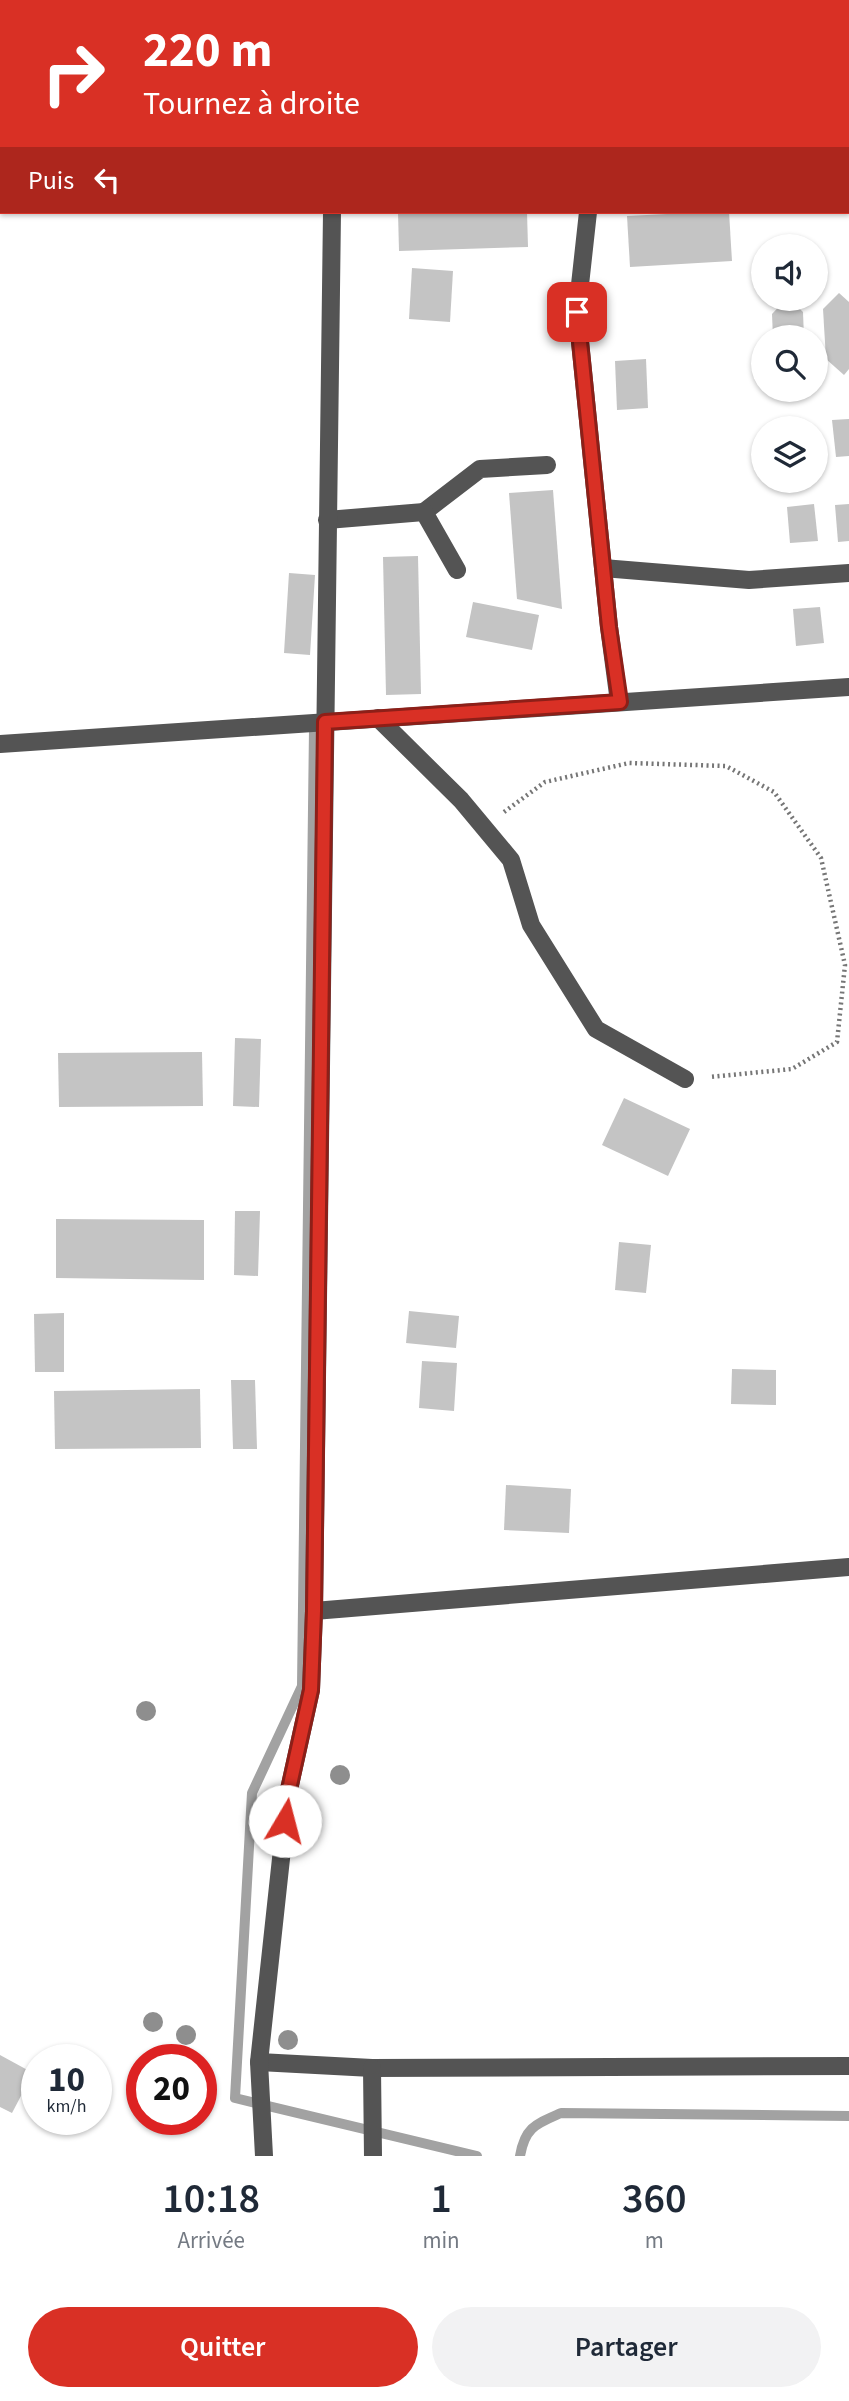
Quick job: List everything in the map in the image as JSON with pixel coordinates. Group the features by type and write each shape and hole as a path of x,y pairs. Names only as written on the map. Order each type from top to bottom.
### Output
{"lane":[{"path":"264,2156 259,2062 288,1794 311,1690 314,1611 332,214"},
{"path":"588,214 577,312 603,568 620,702"},
{"path":"327,520 424,512 480,469 547,465"},
{"path":"424,512 457,570"},
{"path":"603,568 749,580 849,573"},
{"path":"0,744 849,687"},
{"path":"377,718 461,800 511,860 531,925 596,1030 685,1079"},
{"path":"314,1611 849,1567"},
{"path":"259,2062 372,2068 849,2066"},
{"path":"372,2068 373,2156"}],"path":[{"path":"484,827 545,782 629,763 726,766 774,792 821,858 845,965 837,1042 792,1069 685,1079"}],"building":[{"path":"398,214 527,214 528,247 399,251"},
{"path":"729,214 732,261 630,267 627,216"},
{"path":"412,268 453,271 450,322 409,319"},
{"path":"839,293 849,302 849,369 844,375 828,361 828,325 824,325 823,311 828,311 828,304"},
{"path":"775,311 802,311 804,325 772,325 772,314"},
{"path":"646,359 648,408 617,410 615,361"},
{"path":"849,419 849,456 836,457 832,420"},
{"path":"553,490 562,609 517,599 509,493"},
{"path":"814,504 818,541 790,543 787,507"},
{"path":"849,504 849,541 838,542 835,505"},
{"path":"418,556 421,694 386,695 383,557"},
{"path":"289,573 315,575 310,655 284,653"},
{"path":"473,602 539,615 532,650 466,637"},
{"path":"820,607 824,643 796,646 793,609"},
{"path":"235,1038 261,1039 259,1107 233,1106"},
{"path":"202,1052 203,1106 59,1107 58,1053"},
{"path":"624,1098 690,1129 668,1176 602,1145"},
{"path":"235,1211 260,1211 258,1276 234,1275"},
{"path":"56,1219 204,1220 204,1280 56,1278"},
{"path":"619,1242 651,1245 646,1293 615,1290"},
{"path":"409,1311 459,1316 456,1348 406,1343"},
{"path":"64,1313 64,1372 35,1372 34,1314"},
{"path":"422,1361 457,1363 454,1411 419,1408"},
{"path":"732,1369 776,1370 776,1405 731,1404"},
{"path":"231,1380 255,1380 257,1449 233,1449"},
{"path":"200,1389 201,1448 55,1449 54,1391"},
{"path":"506,1485 571,1489 569,1533 504,1530"},
{"path":"0,2055 21,2066 21,2096 12,2113 0,2107"}],"waterway":[{"path":"314,729 302,1686 252,1793 235,2098 477,2156"},
{"path":"520,2156 525,2139 533,2128 561,2113 849,2116"}],"route":[{"path":"285,1821 288,1794 311,1690 314,1611 325,722 620,702 609,627 577,312"}]}
